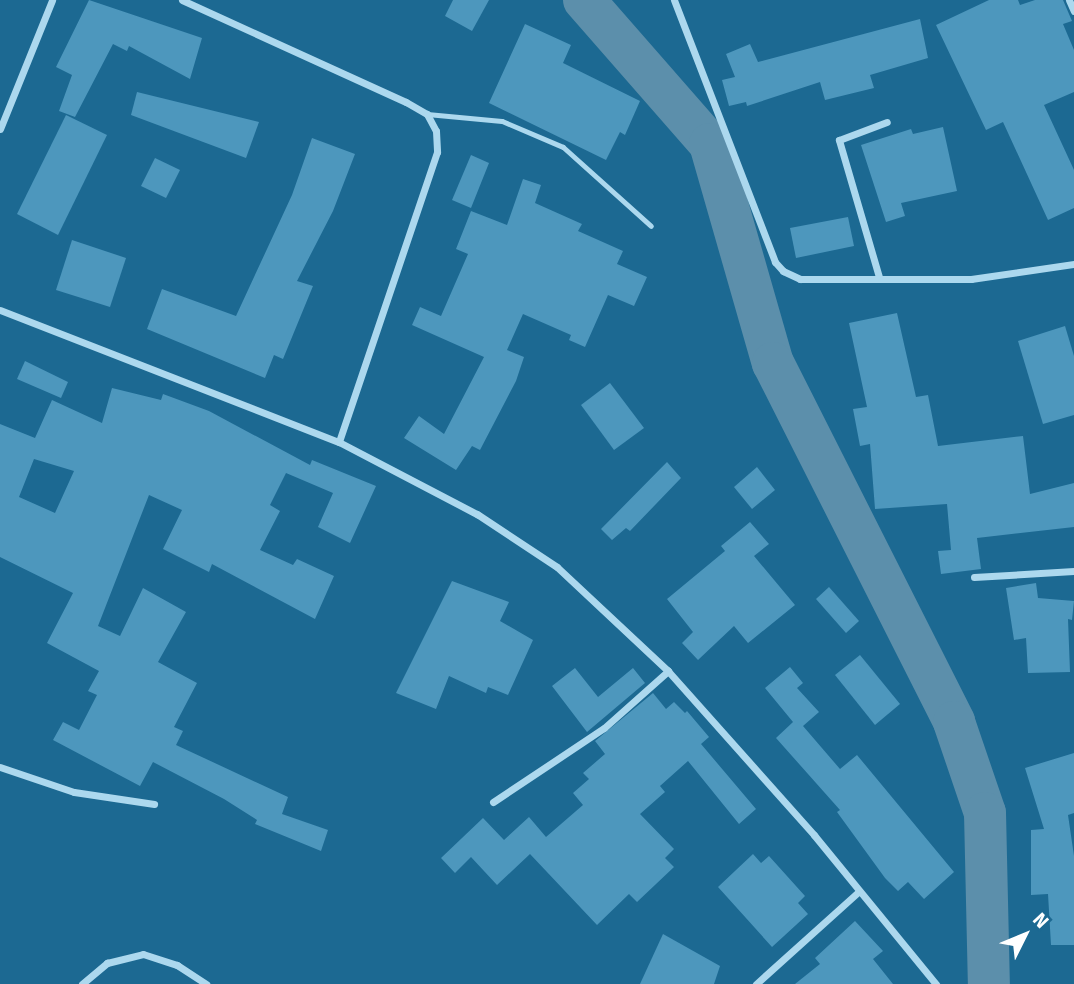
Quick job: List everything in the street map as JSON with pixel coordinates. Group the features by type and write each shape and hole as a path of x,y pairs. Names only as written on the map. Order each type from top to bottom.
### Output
{"street":[{"path":"0,129 52,0"},
{"path":"182,0 426,114 436,131 438,152 339,442"},
{"path":"674,0 775,262 800,279 971,279 1074,264"},
{"path":"1069,0 1074,11"},
{"path":"879,277 839,140 887,122"},
{"path":"0,310 339,442 477,514 557,566 668,671 814,835 857,893 936,984"},
{"path":"974,577 1074,571"},
{"path":"493,802 604,728 668,671"},
{"path":"0,767 74,792 154,804"},
{"path":"755,984 857,893"},
{"path":"82,984 107,963 143,954 177,965 206,984"}],"lane":[{"path":"426,114 502,121 563,147 651,226"}],"building":[{"path":"89,0 202,38 190,79 129,46 127,51 113,44 75,117 59,111 72,75 56,67"},
{"path":"453,0 489,0 472,31 445,16"},
{"path":"989,0 1018,0 1020,5 1035,0 1063,0 1072,21 1063,24 1074,50 1074,92 1044,105 1074,170 1074,208 1048,220 1003,122 986,130 936,25"},
{"path":"920,19 928,58 870,75 874,88 825,100 820,82 747,106 746,102 729,106 722,80 735,77 726,54 750,44 758,62"},
{"path":"525,24 571,45 563,63 640,101 625,135 620,132 606,160 489,103"},
{"path":"137,92 259,122 246,158 131,115"},
{"path":"66,115 107,135 58,235 17,214"},
{"path":"943,127 957,191 901,203 905,216 886,222 861,145 911,129 913,134"},
{"path":"312,138 355,154 333,211 297,281 313,286 283,359 274,355 265,378 147,329 162,289 236,316 292,195"},
{"path":"471,155 489,163 471,208 452,200"},
{"path":"155,158 180,170 166,198 141,186"},
{"path":"523,179 541,185 535,203 582,224 578,231 623,251 617,264 647,277 634,306 608,295 585,347 569,340 571,335 523,314 507,350 524,357 516,381 480,450 472,446 456,470 404,438 419,416 444,434 484,357 412,325 420,307 441,316 468,254 456,249 471,211 507,225"},
{"path":"848,217 854,246 796,258 790,228"},
{"path":"72,240 126,258 110,307 56,290"},
{"path":"897,313 916,397 928,395 938,446 1023,436 1030,494 1074,483 1074,527 977,538 981,569 941,574 938,551 951,550 947,504 875,509 870,444 860,446 853,409 867,407 849,323"},
{"path":"1065,326 1074,356 1074,415 1043,424 1018,341"},
{"path":"25,361 68,382 61,398 17,379"},
{"path":"610,383 644,428 614,450 581,405"},
{"path":"112,388 161,400 163,394 209,411 310,465 312,460 376,486 350,543 318,527 333,493 286,473 270,505 280,511 260,550 293,565 297,559 334,576 315,619 212,564 209,572 163,549 182,510 149,495 98,626 120,636 143,588 186,612 158,662 197,683 174,727 183,731 176,745 288,797 282,814 328,830 321,851 255,824 257,820 224,799 153,762 140,786 53,740 63,722 79,730 97,695 88,691 99,671 47,643 73,593 0,557 0,424 35,438 52,400 102,423","holes":["34,459 74,471 55,513 19,497"]},
{"path":"667,462 681,478 630,531 626,528 612,540 601,529"},
{"path":"757,467 775,490 752,509 734,487"},
{"path":"750,522 769,544 754,556 795,605 748,643 734,626 698,660 682,643 693,632 667,599 725,551 721,546"},
{"path":"452,581 509,602 500,621 533,640 508,695 488,687 486,693 449,676 436,709 396,693"},
{"path":"1036,583 1038,598 1074,601 1072,620 1068,619 1070,672 1028,673 1026,638 1014,640 1006,588"},
{"path":"829,587 859,621 846,633 816,599"},
{"path":"860,655 900,704 875,725 835,675"},
{"path":"790,667 803,683 797,688 819,712 803,726 840,769 857,755 954,872 924,899 908,882 898,891 885,878 837,812 840,810 776,738 793,722 765,688"},
{"path":"575,668 598,697 633,668 645,683 587,732 552,686"},
{"path":"653,693 666,709 674,702 685,713 687,711 709,737 701,744 756,809 739,824 688,761 660,786 665,792 640,814 674,849 665,858 674,867 637,902 629,894 597,925 530,854 497,885 471,857 455,873 441,858 483,818 504,840 529,817 546,837 583,805 573,793 589,779 583,773 605,754 595,741"},
{"path":"1074,753 1074,813 1068,815 1074,856 1074,945 1051,945 1048,894 1031,895 1031,830 1044,829 1025,768"},
{"path":"753,854 761,863 769,856 805,896 798,903 808,914 772,947 718,887"},
{"path":"855,921 883,951 873,959 893,984 795,984 820,964 815,958"},
{"path":"663,934 720,966 714,984 640,984"}],"waterway":[{"path":"584,0 710,144 773,363 954,722 985,813 989,984"}]}
